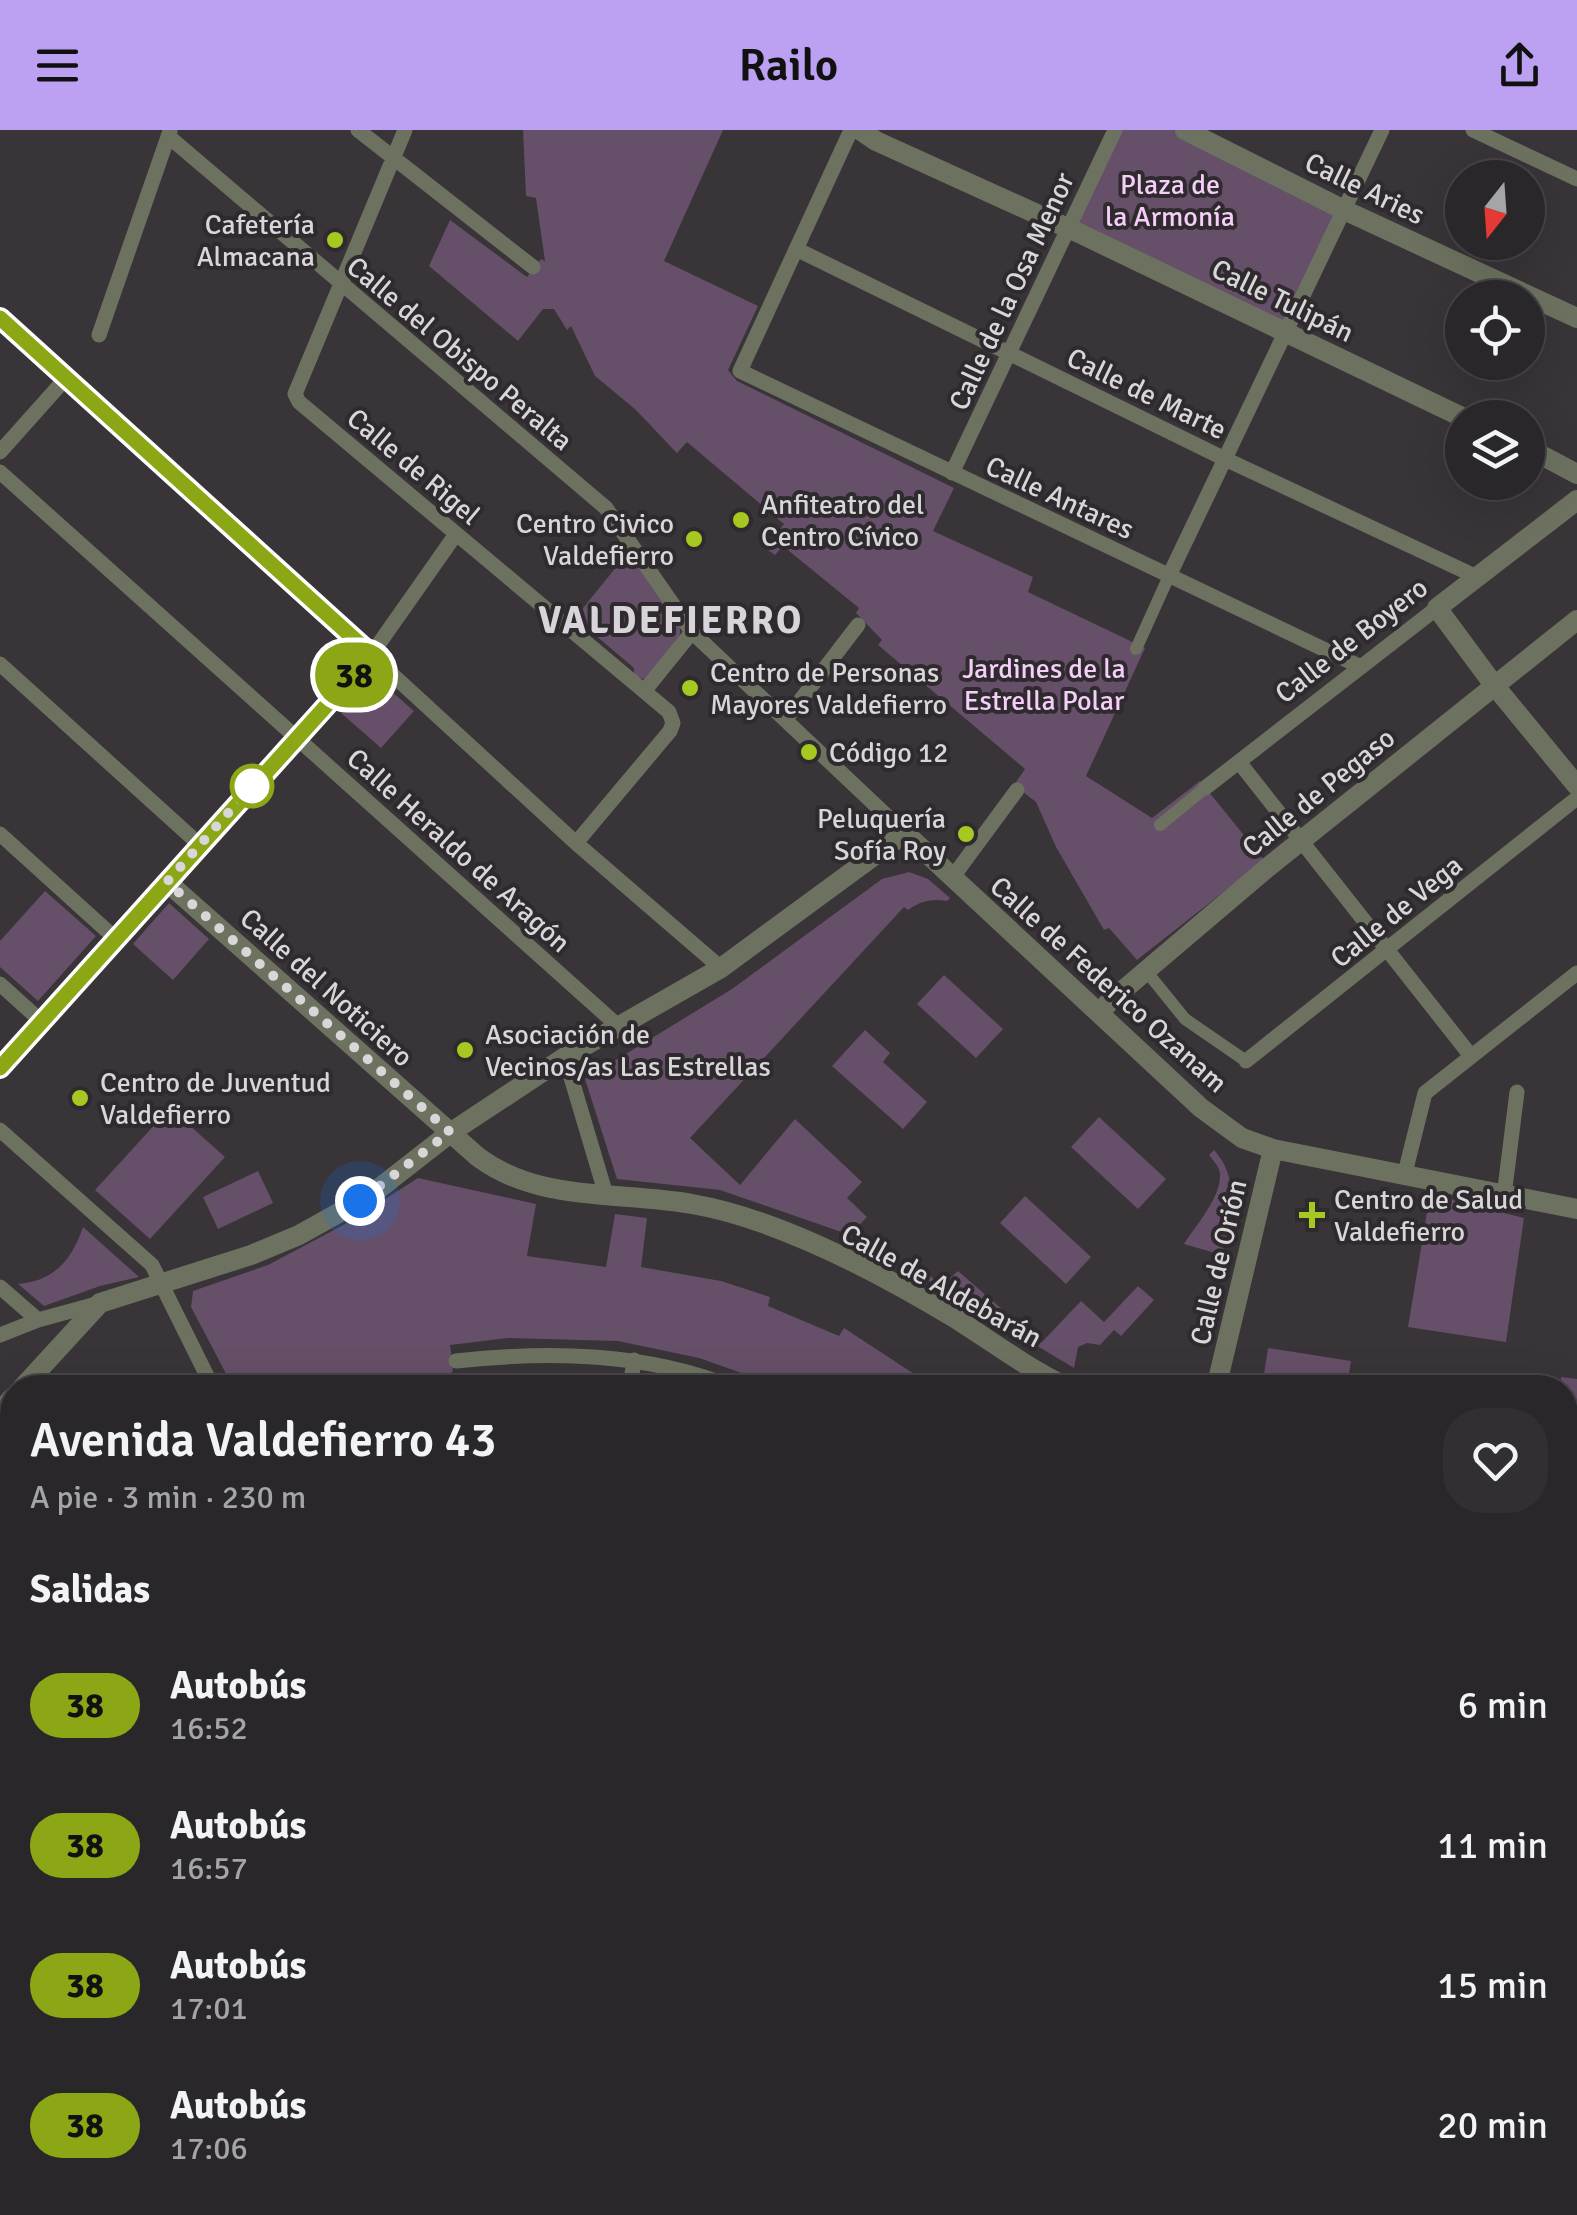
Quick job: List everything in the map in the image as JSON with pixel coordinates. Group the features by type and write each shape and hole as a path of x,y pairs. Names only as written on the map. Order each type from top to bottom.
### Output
{"street":[{"path":"358,130 533,267"},
{"path":"339,284 405,130"},
{"path":"796,249 851,130"},
{"name":"Calle Tulipán","path":"860,130 876,141 1068,228 1445,409"},
{"name":"Calle de la Osa Menor","path":"952,473 1115,130"},
{"name":"Calle Aries","path":"1185,130 1344,210 1577,318"},
{"path":"1136,649 1382,130"},
{"path":"1472,130 1577,179"},
{"path":"98,335 169,133"},
{"name":"Calle del Obispo Peralta","path":"169,133 339,284 606,508 692,632"},
{"name":"Calle de Marte","path":"796,249 1225,459 1478,576"},
{"name":"Calle Antares","path":"796,249 740,371 1360,666"},
{"name":"Calle de Rigel","path":"339,284 296,389 296,398 669,712 673,722 670,731 576,844"},
{"path":"0,318 576,844 721,968"},
{"path":"0,452 67,378"},
{"path":"1545,457 1577,474"},
{"name":"Calle Heraldo de Aragón","path":"0,472 616,1025"},
{"name":"Calle de Boyero","path":"1160,825 1577,500"},
{"path":"0,1068 372,655 456,534"},
{"path":"1437,608 1577,786"},
{"name":"Calle de Pegaso","path":"1100,1014 1178,942 1577,620"},
{"path":"786,719 858,625"},
{"path":"645,690 692,632"},
{"name":"Calle de Federico Ozanam","path":"692,632 952,878 1216,1120 1242,1138 1273,1148 1577,1210"},
{"path":"0,664 200,845"},
{"path":"1239,762 1471,1056"},
{"path":"952,878 1017,790"},
{"name":"Calle de Vega","path":"1246,1061 1577,798"},
{"path":"0,834 116,938"},
{"path":"0,1335 38,1320 164,1285 299,1235 377,1190 450,1132 565,1057 721,968 905,834"},
{"name":"Calle del Noticiero","path":"167,882 450,1132"},
{"path":"1405,1173 1425,1093 1577,974"},
{"path":"1151,977 1185,1020 1246,1061"},
{"path":"0,984 41,1022"},
{"path":"565,1057 606,1194"},
{"path":"1504,1196 1517,1092"},
{"path":"0,1130 152,1265 208,1375"},
{"name":"Calle de Aldebarán","path":"450,1132 478,1158 523,1184 691,1204 763,1223 884,1278 1047,1375"},
{"name":"Calle de Orión","path":"1219,1375 1273,1148"},
{"path":"0,1287 38,1320"},
{"path":"34,1375 100,1303"},
{"path":"456,1362 540,1356 634,1360 698,1375"},
{"path":"632,1375 634,1360"}],"green space":[{"name":"Jardines de la Estrella Polar","path":"523,130 723,130 664,261 758,306 728,370 737,381 954,488 933,531 1033,577 1028,592 1145,648 1086,776 1152,818 1200,781 1264,860 1137,960 1109,928 1104,930 1056,847 1036,802 1014,785 1025,769 878,645 882,640 856,613 859,608 783,546 775,555 765,548 784,524 687,442 677,453 636,410 595,376 571,326 567,330 554,309 543,309 518,341 429,266 450,220 527,277 541,259 545,261 536,198 526,196"},
{"name":"Plaza de la Armonía","path":"1115,130 1185,130 1344,210 1286,332 1068,228"},
{"path":"630,550 680,627 680,635 645,680 634,675 634,668 575,618"},
{"path":"374,676 414,711 381,748 341,713"},
{"path":"909,872 928,879 950,898 926,901 908,910 904,907 690,1138 740,1185 795,1119 862,1182 847,1198 867,1217 850,1235 720,1190 617,1179 585,1079 732,989 882,879"},
{"path":"45,891 96,936 38,1001 0,967 0,941"},
{"path":"169,903 209,939 173,980 133,944"},
{"path":"944,975 1003,1029 976,1058 917,1004"},
{"path":"865,1030 890,1053 883,1062 927,1102 903,1129 832,1066"},
{"path":"170,1108 225,1157 150,1239 95,1190"},
{"path":"1099,1117 1166,1179 1138,1209 1071,1147"},
{"path":"1214,1150 1231,1186 1231,1214 1222,1255 1184,1244 1219,1186 1219,1171 1209,1155"},
{"path":"258,1171 273,1203 218,1229 203,1197"},
{"path":"418,1178 536,1204 527,1256 606,1267 615,1214 647,1218 641,1267 721,1281 770,1297 768,1306 839,1336 844,1328 916,1375 747,1375 699,1358 618,1341 508,1338 450,1345 450,1375 227,1375 191,1307 193,1291 268,1265 349,1222"},
{"path":"1430,1194 1524,1218 1506,1342 1408,1327"},
{"path":"1025,1196 1091,1257 1066,1284 1000,1223"},
{"path":"83,1227 139,1277 44,1306 18,1284 42,1278 60,1266"},
{"path":"916,1263 936,1281 948,1280 958,1271 1041,1343 1081,1301 1104,1322 1138,1286 1154,1300 1121,1336 1114,1330 1100,1345 1087,1343 1078,1347 1074,1368 911,1270"},
{"path":"1268,1348 1351,1361 1349,1375 1264,1375"}],"bus line":[{"name":"38","path":"0,318 372,655 0,1068"}],"place":[{"name":"Cafetería Almacana","path":"335,240"},
{"name":"Anfiteatro del Centro Cívico","path":"741,520"},
{"name":"Centro Civico Valdefierro","path":"694,539"},
{"name":"Centro de Personas Mayores Valdefierro","path":"690,688"},
{"name":"Código 12","path":"809,752"},
{"name":"Peluquería Sofía Roy","path":"966,834"},
{"name":"Asociación de Vecinos/as Las Estrellas","path":"465,1050"},
{"name":"Centro de Juventud Valdefierro","path":"80,1098"},
{"name":"Centro de Salud Valdefierro","path":"1312,1215"}],"district":[{"name":"VALDEFIERRO","path":"671,620"}],"route":[{"path":"252,786 167,882 450,1132 360,1201"}]}
